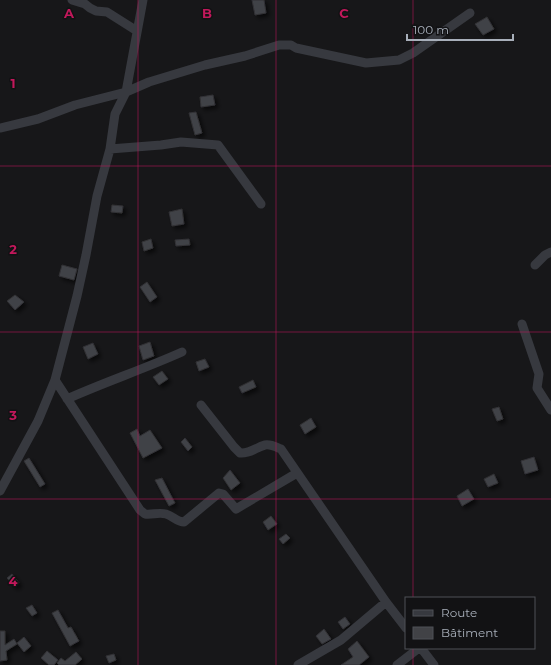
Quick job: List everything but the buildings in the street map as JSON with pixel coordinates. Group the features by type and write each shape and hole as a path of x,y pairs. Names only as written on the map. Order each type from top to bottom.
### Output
{"street":[{"path":"72,0 85,4 96,11 107,12 137,31"},
{"path":"0,491 38,422 54,380 77,296 97,196 110,149 115,114 126,92 143,0"},
{"path":"0,128 38,119 75,105 126,92 149,82 191,69 279,45 291,45 296,48 366,62 399,60 413,53 470,13"},
{"path":"110,149 181,142 218,145 261,204"},
{"path":"535,265 545,255 551,252"},
{"path":"522,324 539,374 537,388 551,410"},
{"path":"67,399 99,385 156,364 182,352"},
{"path":"54,380 140,510 145,514 166,514 173,516 180,522 184,522 219,493 223,494 236,509 297,473"},
{"path":"200,404 240,453 250,452 265,445 272,445 281,449 386,602 405,627"},
{"path":"298,665 341,640 386,602"},
{"path":"397,665 419,649"},
{"path":"421,649 434,665"}]}
